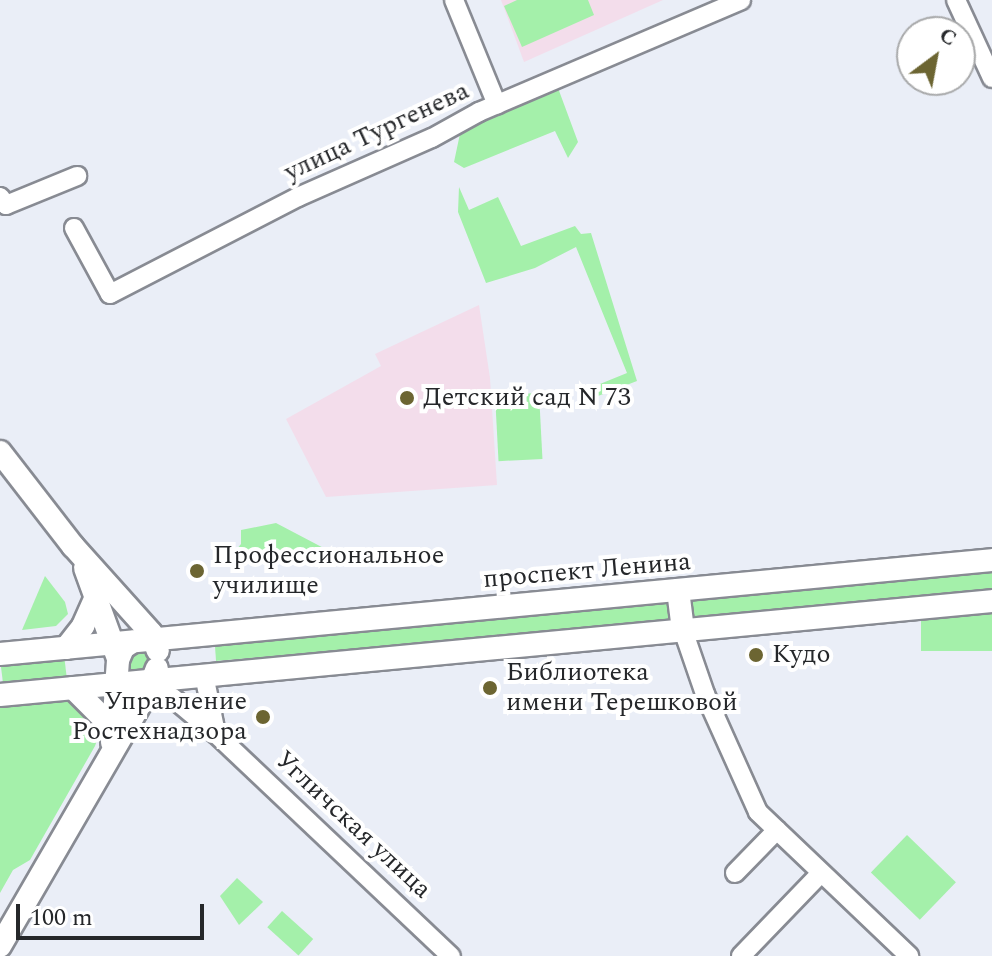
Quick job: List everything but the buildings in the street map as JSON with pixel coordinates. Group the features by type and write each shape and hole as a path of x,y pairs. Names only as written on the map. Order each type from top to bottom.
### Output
{"main road":[{"name":"Угличская улица","path":"0,452 73,546 140,666"},
{"name":"Угличская улица","path":"73,546 97,594 140,666"},
{"name":"проспект Ленина","path":"0,695 73,688 140,666 678,590 992,560"},
{"path":"678,590 683,630"},
{"path":"66,648 83,626 97,594"},
{"name":"проспект Ленина","path":"0,654 66,648 140,666 204,675 992,601"},
{"path":"0,946 123,725 140,666"},
{"path":"123,725 140,666"},
{"path":"73,688 123,725"}],"street":[{"path":"454,0 497,105"},
{"name":"улица Тургенева","path":"74,228 110,294 298,197 432,138 497,105 741,0"},
{"path":"956,0 992,78"},
{"path":"0,197 6,205 77,176"},
{"path":"683,630 687,650 754,805 909,956"},
{"name":"Угличская улица","path":"140,666 451,956"},
{"path":"204,675 210,718 217,735"},
{"path":"735,873 777,830"},
{"path":"741,956 821,873"}],"shaded area":[{"path":"501,0 663,0 524,62"},
{"name":"Детский сад N 73","path":"479,305 490,378 497,485 326,497 286,419 381,366 375,354"}],"green space":[{"path":"517,0 588,0 594,15 522,47 504,6"},
{"path":"558,88 578,142 568,158 555,131 464,168 454,162 461,129"},
{"path":"459,187 469,210 498,197 521,246 575,226 581,234 591,233 637,381 598,396 595,386 627,373 576,247 535,268 486,283 458,212"},
{"path":"539,393 542,459 499,461 495,395"},
{"path":"276,523 335,554 337,561 238,563 236,550 241,544 241,530"},
{"path":"992,569 992,589 687,618 686,601"},
{"path":"45,576 65,602 68,614 56,626 22,630"},
{"path":"670,601 672,621 216,661 215,646"},
{"path":"921,614 992,614 992,651 921,651"},
{"path":"147,650 151,658 147,671 130,671 126,654"},
{"path":"64,655 67,681 4,689 0,663"},
{"path":"77,699 102,726 95,746 30,860 13,870 0,893 0,703"},
{"path":"907,835 956,882 920,920 871,872"},
{"path":"237,878 263,902 239,925 220,896"},
{"path":"282,911 313,939 298,955 267,927"}],"place":[{"name":"Детский сад N 73","path":"407,398"},
{"name":"Профессиональное училище","path":"197,571"},
{"name":"Кудо","path":"756,655"},
{"name":"Библиотека имени Терешковой","path":"490,688"},
{"name":"Управление Ростехнадзора","path":"263,717"}]}
